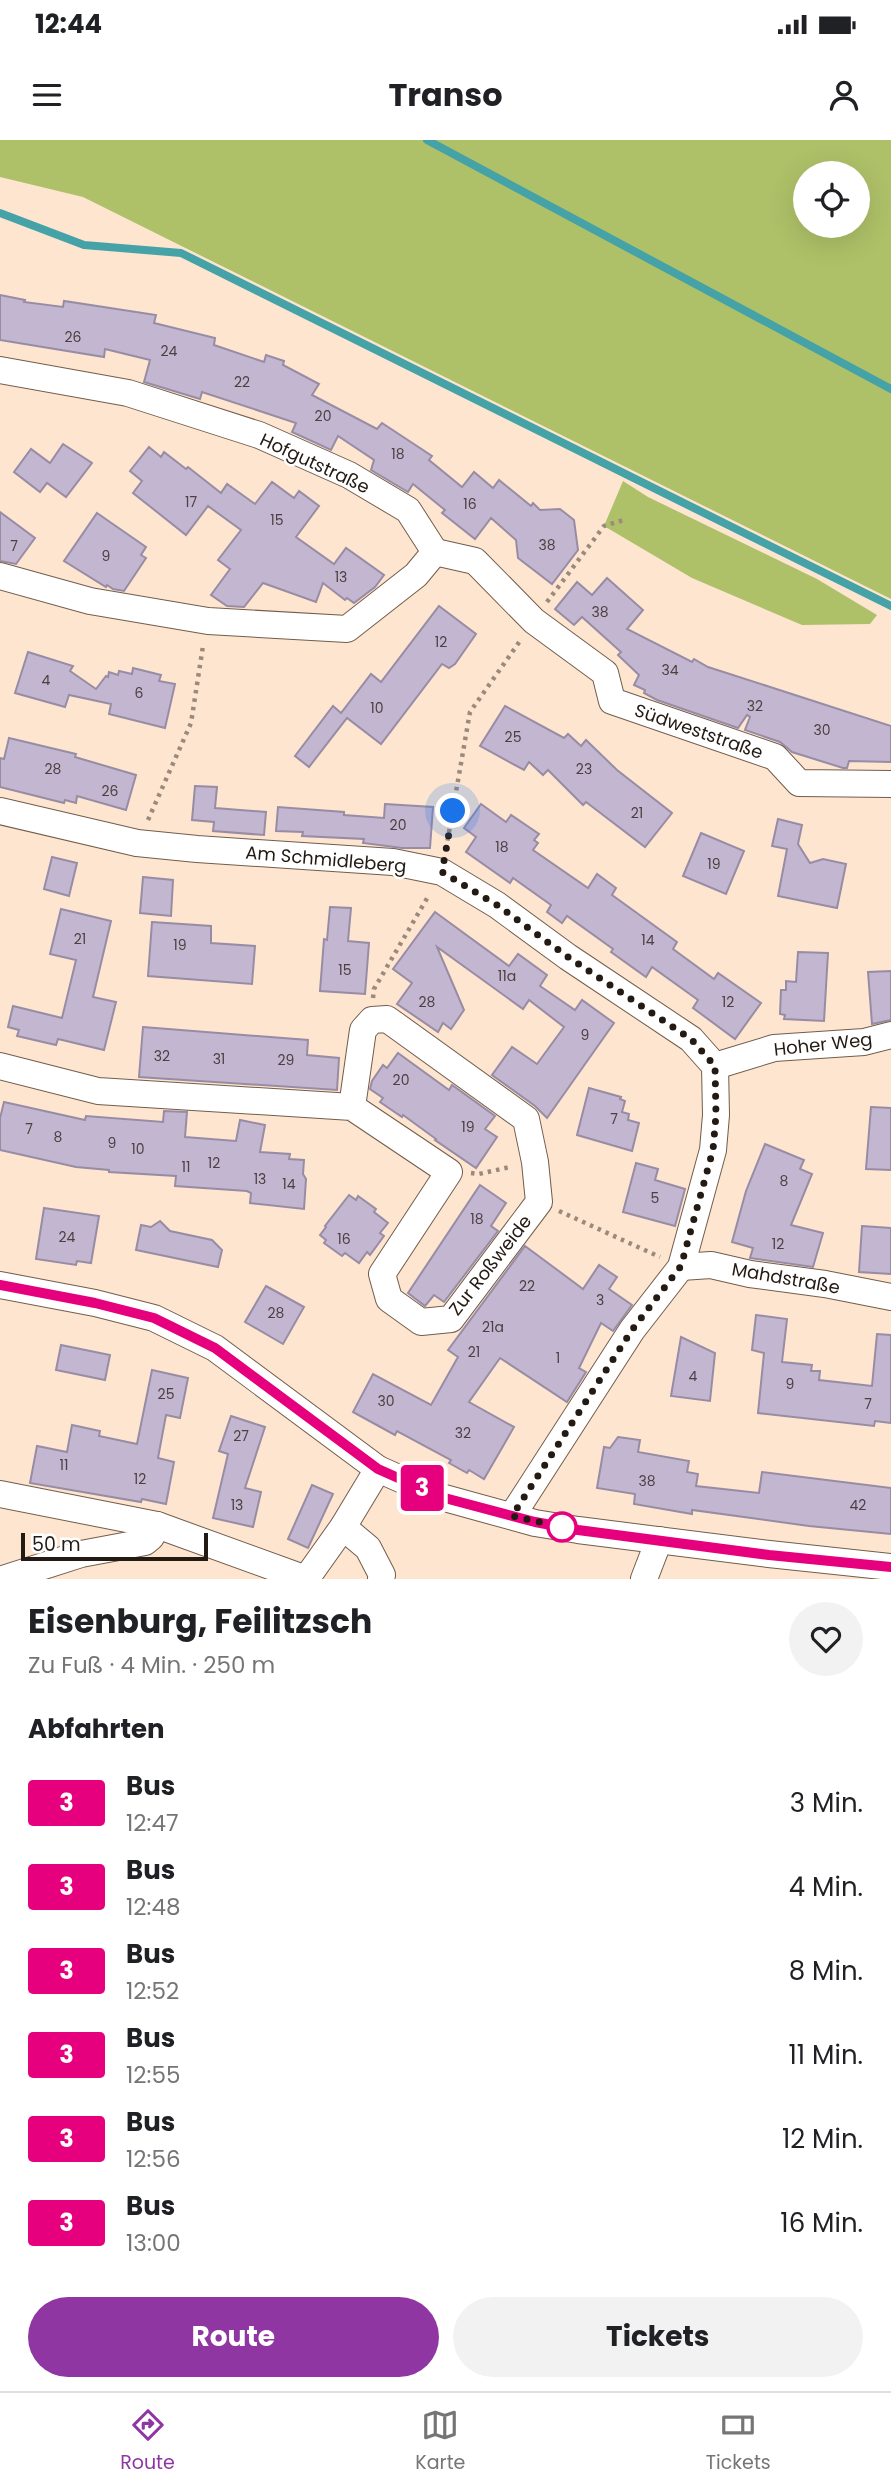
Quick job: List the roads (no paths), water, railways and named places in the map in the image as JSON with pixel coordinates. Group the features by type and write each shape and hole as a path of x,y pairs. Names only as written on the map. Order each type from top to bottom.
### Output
{"street":[{"name":"Hofgutstraße","path":"0,370 128,393 258,435 349,475 408,510 435,552"},
{"path":"0,576 90,601 208,621 347,629 416,575 435,552"},
{"name":"Südweststraße","path":"435,552 475,561 534,621 605,673 612,701 775,757 799,783 891,784"},
{"name":"Am Schmidleberg","path":"0,811 137,843 393,862 442,872 497,905 568,957 691,1039 715,1066"},
{"name":"Zur Roßweide","path":"387,1019 526,1119 535,1162 539,1202 451,1320 421,1322 389,1299 382,1274 449,1172 352,1107 363,1030 372,1020 387,1019"},
{"name":"Hoher Weg","path":"715,1066 774,1048 863,1042 891,1035"},
{"path":"0,1066 98,1091 352,1107"},
{"path":"512,1516 632,1330 681,1266 713,1150 716,1115 715,1066"},
{"name":"Mahdstraße","path":"681,1266 711,1265 891,1297"},
{"path":"0,1285 95,1303 154,1318 215,1348 378,1469 441,1497 578,1530 882,1571"},
{"path":"0,1494 156,1525 306,1579 343,1527 378,1469"},
{"path":"3,1579 81,1554 145,1542 151,1537 156,1525"},
{"path":"343,1527 368,1548 382,1575 381,1579"},
{"path":"644,1579 659,1540"}],"waterway":[{"path":"427,140 891,389"},
{"path":"0,213 84,245 181,253 891,606"}]}
